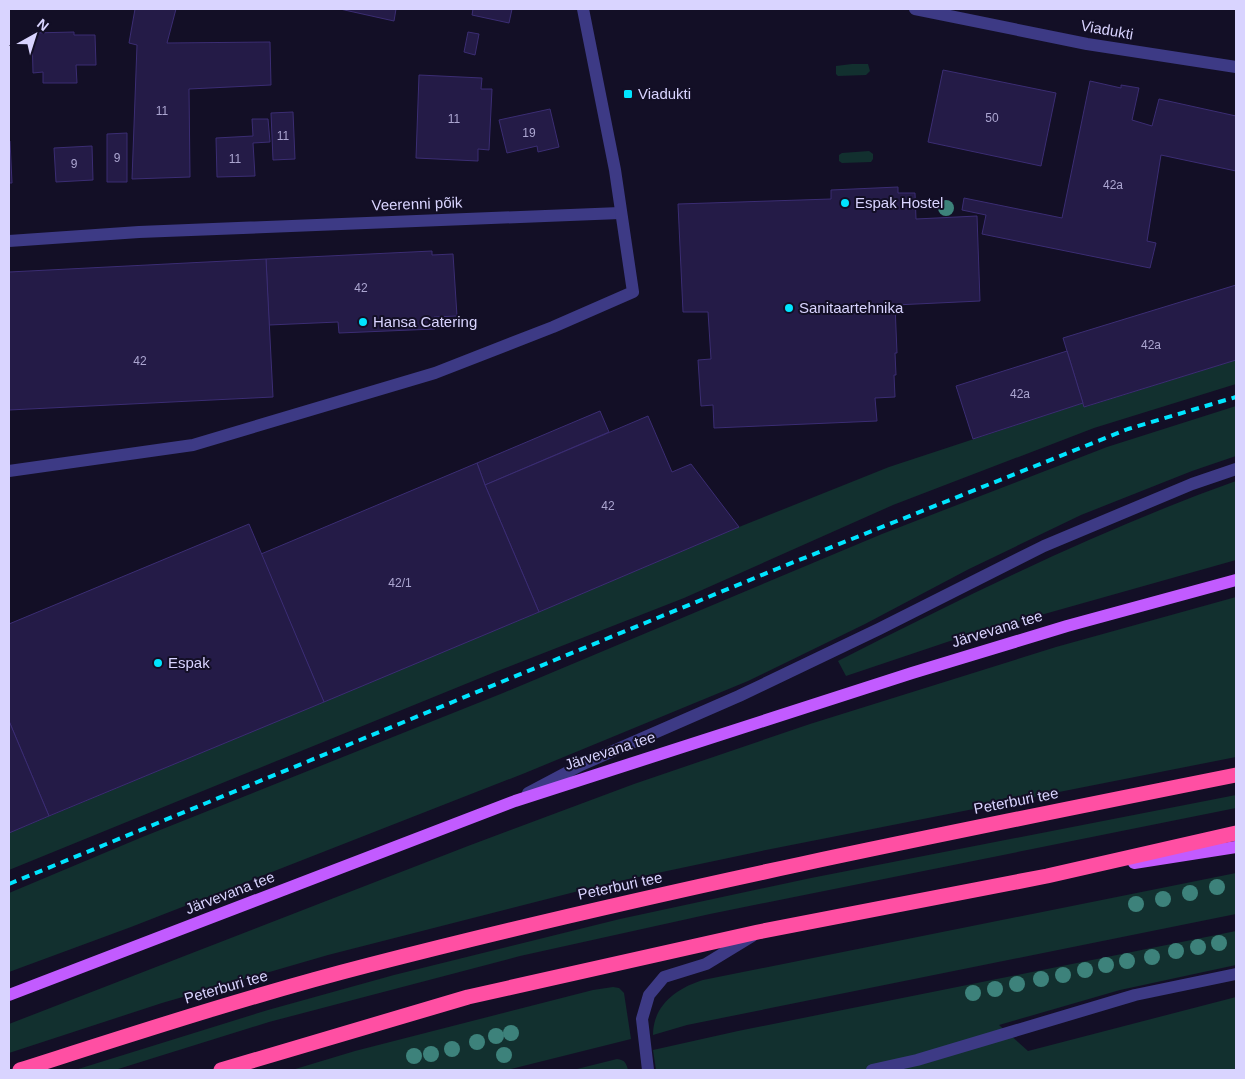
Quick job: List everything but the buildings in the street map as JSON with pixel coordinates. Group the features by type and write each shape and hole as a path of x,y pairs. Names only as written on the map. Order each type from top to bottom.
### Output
{"highway":[{"name":"Peterburi tee","path":"20,1070 179,1019 358,968 569,915 910,840 1236,775"},
{"path":"221,1070 468,997 758,932 1047,876 1236,833"}],"main road":[{"name":"Järvevana tee","path":"9,995 515,801 939,664 1066,626 1236,580"},
{"path":"1047,876 1236,847"}],"street":[{"path":"9,471 193,445 435,373 570,320 633,292 613,160 583,9"},
{"name":"Viadukti","path":"915,9 1087,44 1236,67"},
{"name":"Veerenni põik","path":"9,241 139,232 620,213"},
{"path":"515,801 581,765 739,696 879,629 1044,546 1175,491 1236,468"},
{"path":"648,1070 642,1018 649,995 664,977 706,964 758,932"},
{"path":"872,1070 917,1060 1135,995 1236,974"}],"green space":[{"path":"868,64 870,71 866,75 838,76 836,74 836,66"},
{"path":"869,151 873,154 871,162 842,163 839,161 839,155 842,153"},
{"path":"1236,360 1236,384 1094,428 893,505 684,598 495,672 9,870 9,833 739,527 889,467 1083,403 1085,407"},
{"path":"1236,406 1236,456 1192,471 1081,515 969,569 865,624 748,681 525,773 131,927 9,972 9,893 140,838 503,693 882,534 1107,447"},
{"path":"1236,481 1236,560 959,638 846,676 838,661 985,588 1084,542"},
{"path":"1236,597 1236,757 766,850 610,883 328,955 162,1003 9,1053 9,1024 468,846 634,784 810,724 1056,647"},
{"path":"1236,795 1236,808 710,914 520,956 269,1022 115,1070 75,1070 268,1010 394,975 620,919 811,878"},
{"path":"1236,873 1236,914 687,1025 653,1035 657,1015 668,999 693,983 703,980"},
{"path":"1236,931 1236,965 1120,990 999,1025 1028,1051 1236,997 1236,1070 656,1070 653,1050 738,1031"},
{"path":"619,988 624,993 631,1039 507,1070 292,1070 355,1051 593,990"},
{"path":"617,1059 625,1062 628,1070 573,1070"}],"railway":[{"path":"9,884 779,568 1128,429 1236,397"}],"place":[{"name":"Viadukti","path":"628,94"},
{"name":"Espak Hostel","path":"845,203"},
{"name":"Sanitaartehnika","path":"789,308"},
{"name":"Hansa Catering","path":"363,322"},
{"name":"Espak","path":"158,663"}]}
